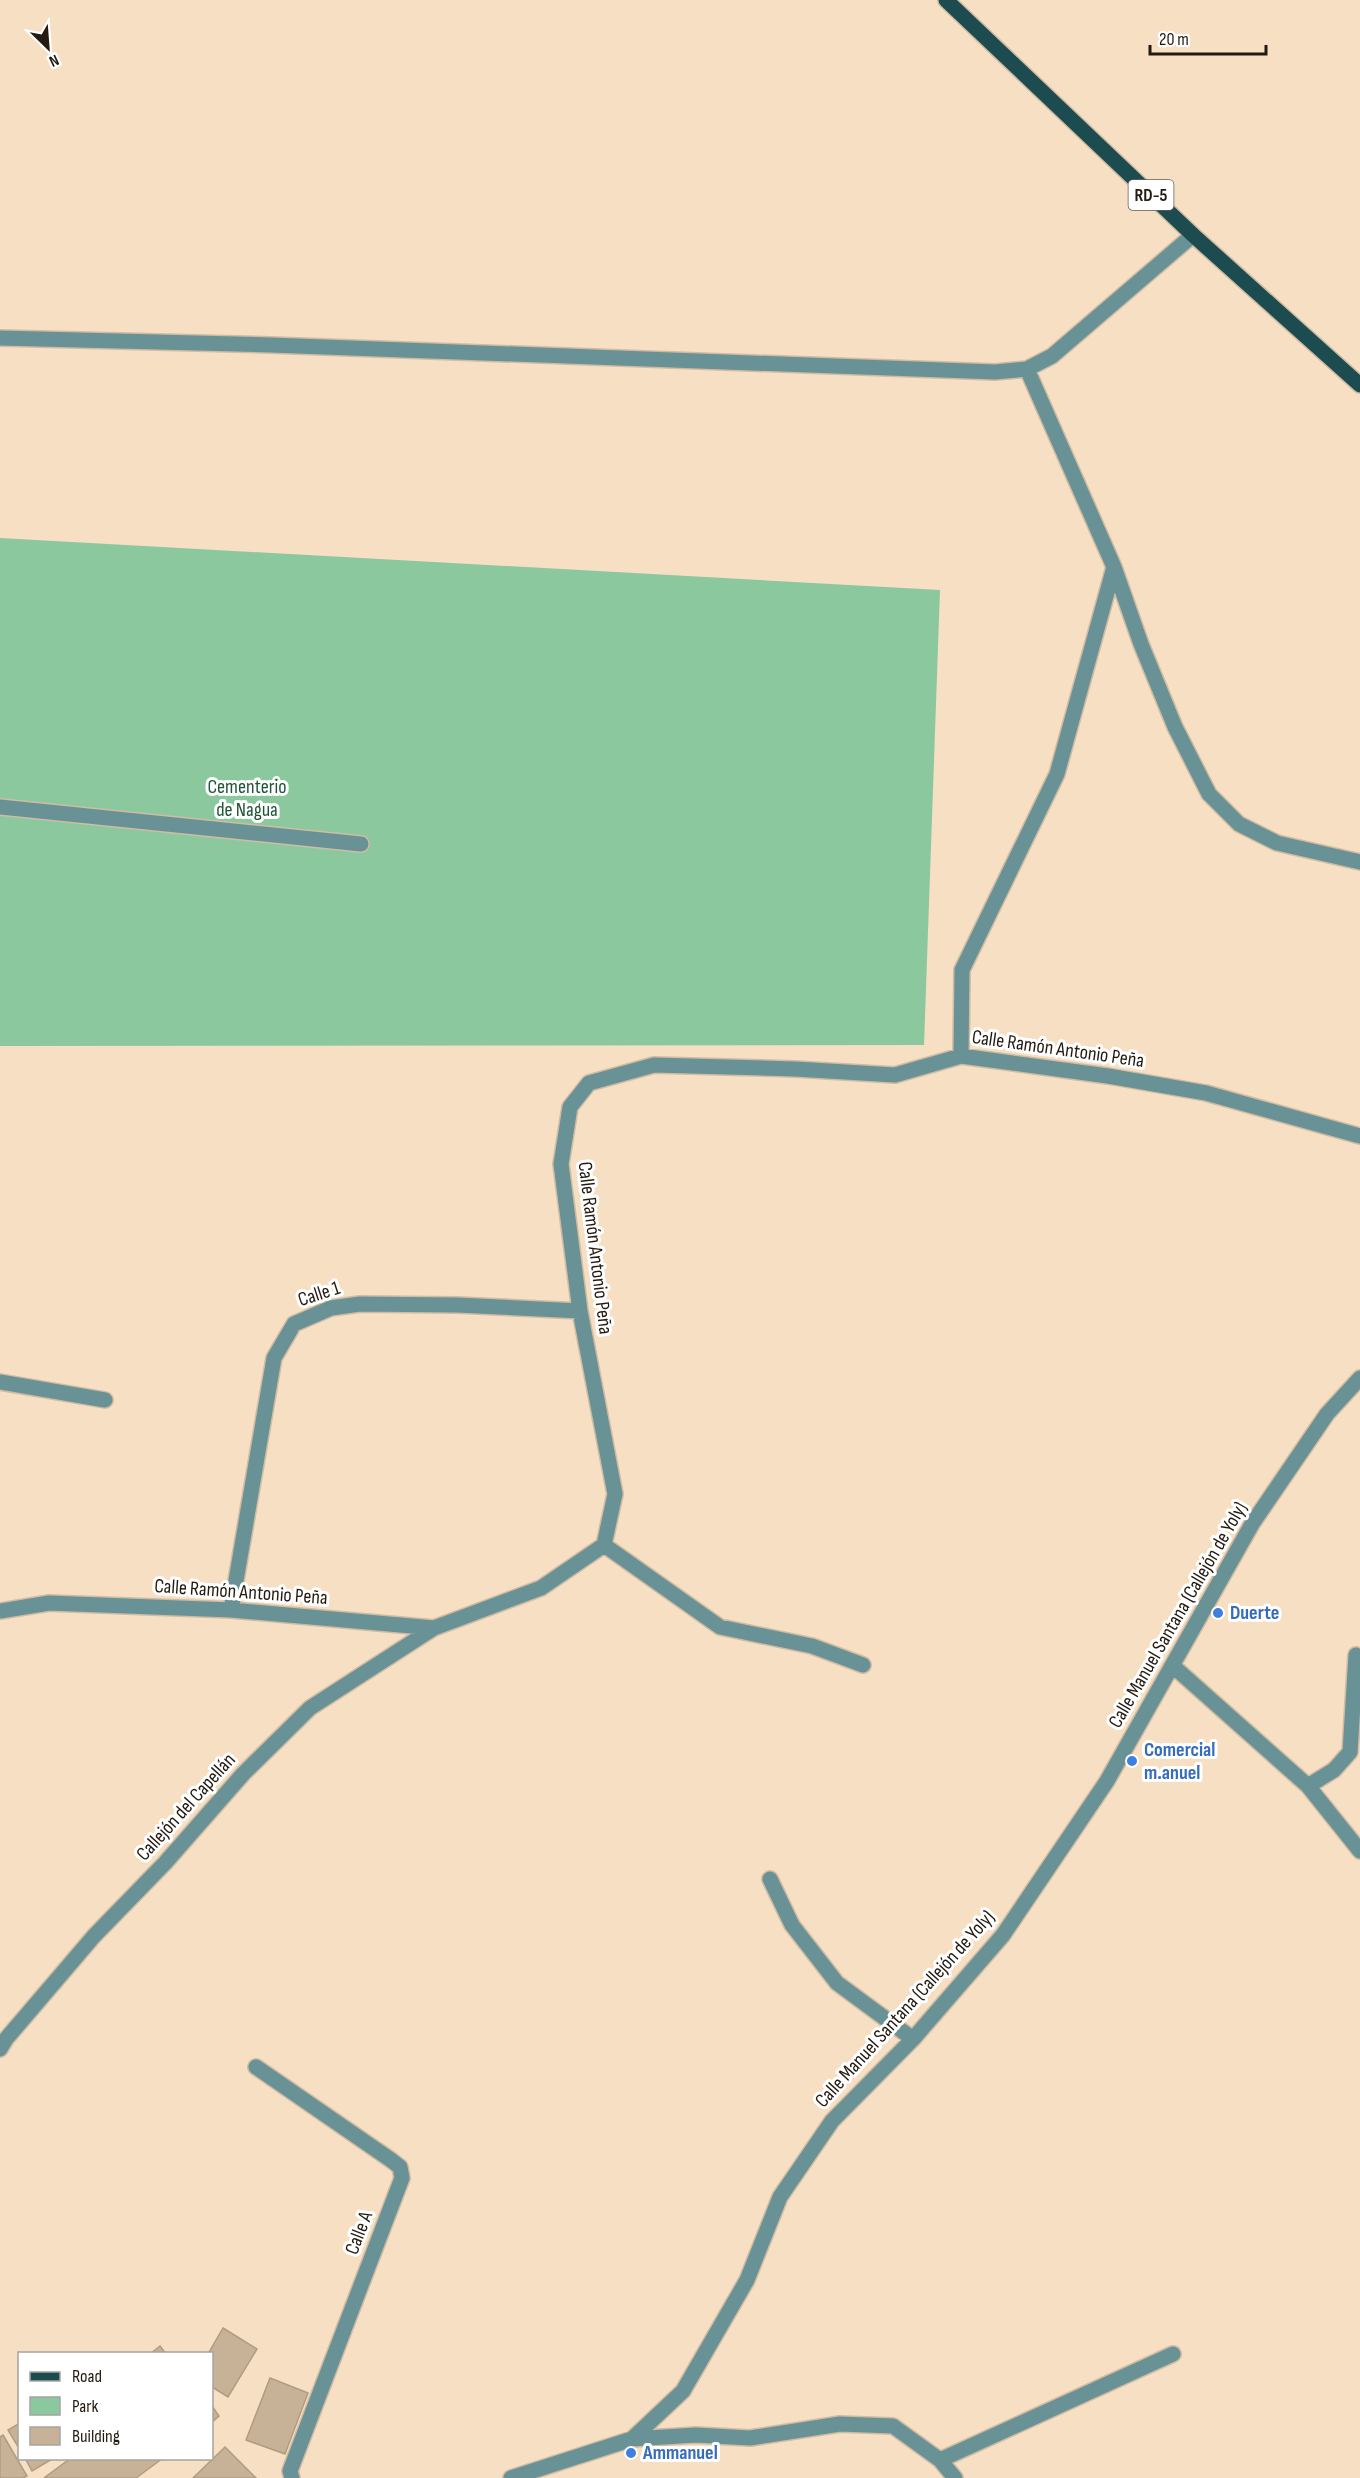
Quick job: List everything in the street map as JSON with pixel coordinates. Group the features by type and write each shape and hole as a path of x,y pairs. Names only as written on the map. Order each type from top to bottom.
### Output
{"main road":[{"name":"RD-5","path":"946,0 1193,236 1360,385"}],"street":[{"path":"0,338 271,345 995,372 1027,369 1052,356 1193,236"},
{"path":"1027,369 1114,567 1141,644 1175,727 1209,794 1239,824 1276,843 1360,862"},
{"path":"961,1056 963,970 1057,774 1114,567"},
{"path":"0,807 361,844"},
{"name":"Calle Ramón Antonio Peña","path":"0,1611 49,1603 231,1611 434,1628 541,1588 604,1545 615,1494 580,1311 561,1164 570,1107 589,1083 654,1065 795,1069 895,1075 961,1056 1108,1076 1206,1093 1360,1136"},
{"name":"Calle 1","path":"231,1611 274,1358 294,1324 331,1308 360,1304 456,1305 580,1311"},
{"name":"Calle Manuel Santana (Callejón de Yoly)","path":"511,2478 632,2439 683,2391 747,2280 780,2197 832,2121 913,2039 1003,1935 1107,1781 1252,1524 1327,1414 1360,1378"},
{"path":"0,1382 105,1400"},
{"path":"604,1545 720,1627 812,1646 862,1665"},
{"name":"Callejón del Capellán","path":"0,2049 94,1936 165,1863 243,1774 310,1708 434,1628"},
{"path":"1308,1786 1334,1770 1350,1752 1356,1655"},
{"path":"1173,1666 1308,1786 1360,1851"},
{"path":"770,1879 792,1924 837,1983 913,2039"},
{"name":"Calle A","path":"256,2067 391,2160 400,2167 402,2178 290,2471 292,2478"},
{"path":"940,2460 1173,2354"},
{"path":"632,2439 696,2434 750,2438 840,2424 893,2426 940,2460 955,2478"}],"green space":[{"name":"Cementerio de Nagua","path":"0,538 940,590 924,1045 0,1046"}],"building":[{"path":"223,2328 257,2349 228,2397 213,2388 213,2352 209,2352"},
{"path":"160,2346 164,2352 152,2352"},
{"path":"270,2378 308,2393 285,2454 246,2440"},
{"path":"213,2407 219,2416 213,2421"},
{"path":"18,2424 18,2447 8,2430"},
{"path":"3,2435 27,2476 0,2478 0,2437"},
{"path":"225,2447 256,2478 193,2478"},
{"path":"26,2460 51,2460 32,2471"},
{"path":"68,2460 160,2460 136,2478 44,2478"}],"place":[{"name":"Duerte","path":"1218,1613"},
{"name":"Comercial m.anuel","path":"1132,1761"},
{"name":"Ammanuel","path":"631,2453"}]}
